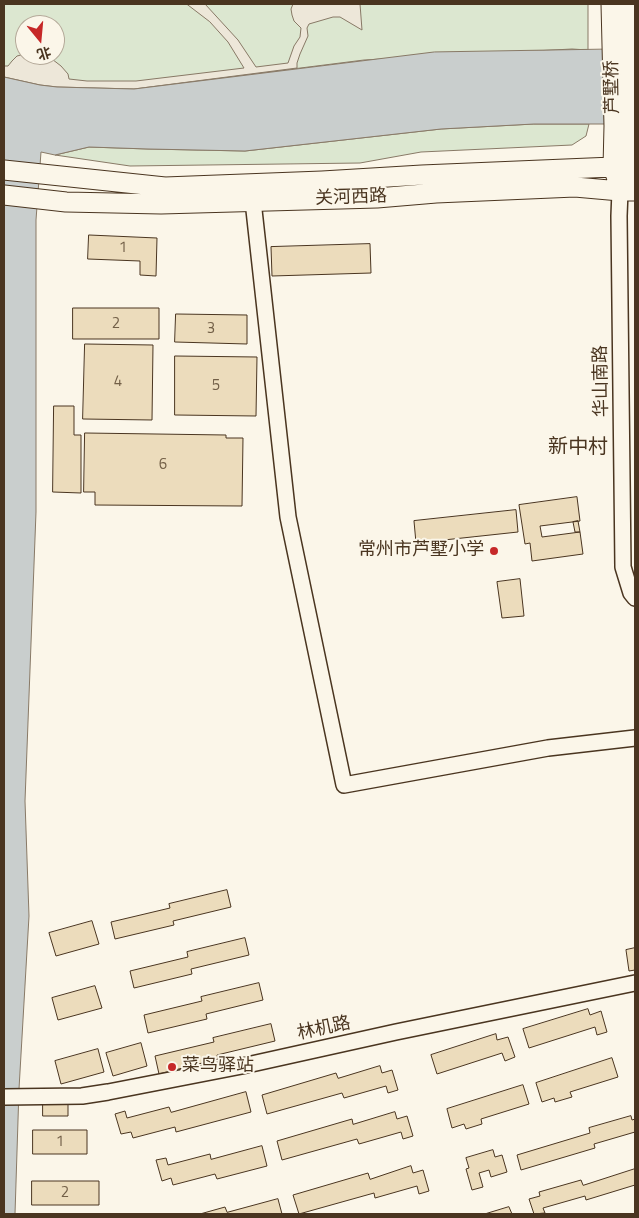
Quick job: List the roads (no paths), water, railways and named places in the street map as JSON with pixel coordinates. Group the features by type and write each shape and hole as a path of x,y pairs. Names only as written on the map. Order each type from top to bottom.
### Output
{"main road":[{"path":"611,4 620,47"},
{"path":"620,47 627,4"},
{"name":"芦墅桥","path":"620,47 621,126 626,168"},
{"path":"626,168 628,191"},
{"name":"关河西路","path":"4,170 165,187 626,168"},
{"name":"关河西路","path":"4,196 66,202 168,204 377,198 436,193 575,187 628,191"}],"street":[{"name":"华山南路","path":"628,191 619,216 624,567 635,598"},
{"path":"253,202 288,518 344,785 548,748 635,738"},
{"name":"林机路","path":"4,1097 82,1096 108,1092 247,1065 635,983"}],"place":[{"name":"常州市芦墅小学","path":"494,551"},
{"name":"菜鸟驿站","path":"172,1067"}],"district":[{"name":"新中村","path":"578,448"}]}
